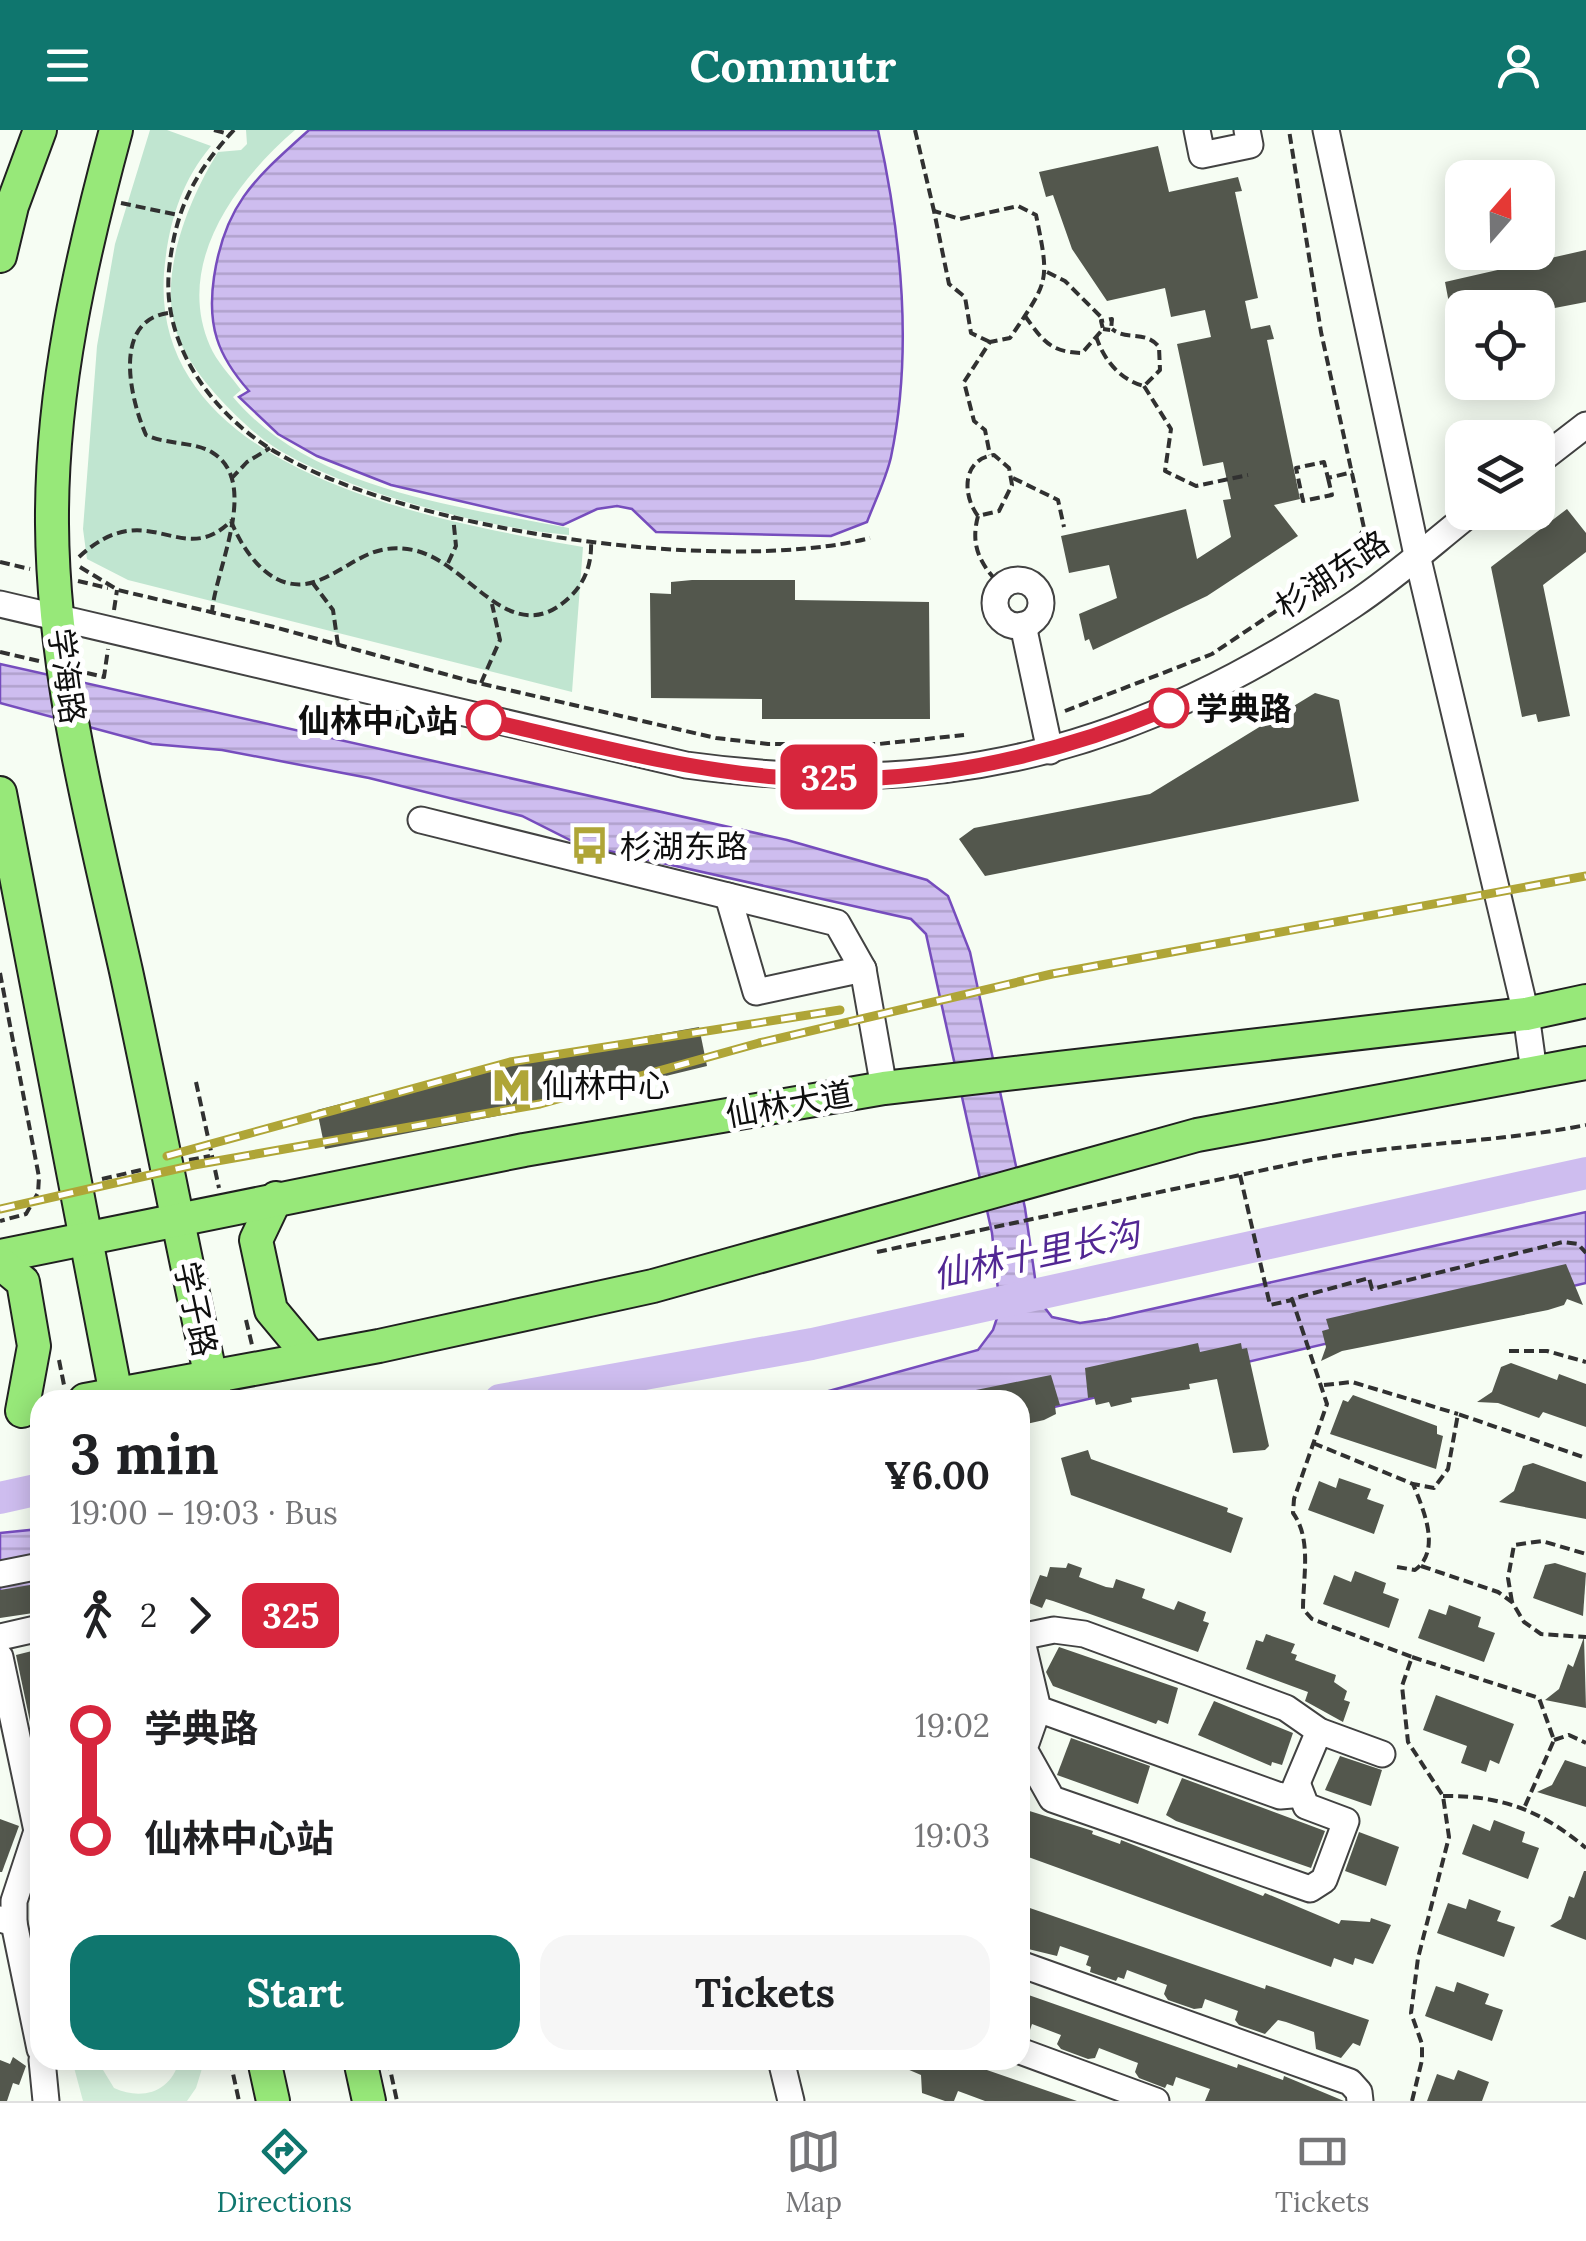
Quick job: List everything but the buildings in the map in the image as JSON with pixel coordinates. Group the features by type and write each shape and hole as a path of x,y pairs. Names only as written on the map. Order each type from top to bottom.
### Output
{"main road":[{"path":"0,256 12,206 40,130"},
{"name":"学海路","path":"116,130 86,245 53,453 52,526 58,616 85,794 176,1218"},
{"path":"0,793 83,1236 105,1390"},
{"name":"仙林大道","path":"0,1259 83,1236 276,1198 884,1088 1526,1014 1586,1001"},
{"path":"214,1388 311,1358 653,1286 1197,1136 1586,1063"},
{"path":"276,1198 256,1240 270,1310 311,1358"},
{"name":"学子路","path":"176,1218 214,1388"},
{"path":"0,1259 23,1282 34,1346 21,1412"},
{"path":"266,2070 273,2101"},
{"path":"362,2070 369,2101"}],"street":[{"path":"1197,130 1202,155 1250,145 1247,130"},
{"path":"1326,130 1417,555 1526,1014 1534,1072"},
{"path":"1555,449 1586,425"},
{"name":"杉湖东路","path":"0,604 686,765 760,775 920,775 1050,752 1205,693 1354,605 1449,530"},
{"path":"1024,580 1037,589 1039,613 1023,626 1011,625 998,616 994,600 1001,586 1024,580"},
{"path":"1023,626 1050,752"},
{"path":"422,820 836,923 862,969 884,1088"},
{"path":"728,896 756,992 862,969"},
{"path":"0,1574 30,1568"},
{"path":"0,1637 30,1630"},
{"path":"1030,1635 1054,1630 1084,1634 1286,1708 1319,1731 1382,1754"},
{"path":"0,1657 30,1798"},
{"path":"1030,1675 1038,1709 1030,1732"},
{"path":"1038,1709 1280,1796 1292,1795 1299,1788 1319,1731"},
{"path":"1030,1760 1052,1799 1310,1889 1326,1876 1346,1821 1306,1806 1299,1788"},
{"path":"30,1852 7,1921 30,2010"},
{"path":"1030,1968 1210,2036 1221,2034 1350,2082 1359,2092 1360,2101"},
{"path":"1030,2055 1156,2101"},
{"path":"43,2070 46,2101"},
{"path":"784,2070 791,2101"}],"path":[{"path":"214,130 232,132"},
{"path":"915,130 949,284 965,297 971,332 990,342 1010,338 1047,272 1036,215 1030,208 1018,206 960,219 934,211"},
{"path":"1055,715 1212,654 1342,566 1364,528 1318,320 1304,208 1289,130"},
{"path":"232,132 201,166 178,214 172,236 168,313 187,362 244,428 270,448 353,485 509,530 706,550 802,549 870,538"},
{"path":"125,186 121,203 178,214"},
{"path":"1047,272 1066,281 1103,319 1112,319 1112,329"},
{"path":"168,313 156,315 143,328 127,378 146,435 212,452 224,463 231,479 230,552 215,580 212,612"},
{"path":"1025,316 1044,343 1058,352 1082,353 1102,329 1103,319"},
{"path":"1102,329 1147,337 1158,347 1160,370 1144,386"},
{"path":"1096,336 1105,358 1123,376 1144,386 1171,429 1164,471 1196,486 1248,475"},
{"path":"990,342 964,382 974,420 985,430 990,455"},
{"path":"231,479 246,462 270,448"},
{"path":"990,455 1004,462 1013,478 1058,500 1064,527"},
{"path":"990,455 977,463 966,480 966,496 978,516 973,534 976,552 1001,586"},
{"path":"1324,462 1328,478 1332,494 1303,501 1296,468 1324,462"},
{"path":"1328,478 1354,472"},
{"path":"978,516 999,510 1013,478"},
{"path":"448,563 456,546 453,516"},
{"path":"76,560 115,533 134,528 157,530 187,542 203,540 232,521"},
{"path":"232,521 246,553 263,572 312,582 370,551 386,548 432,554 448,563 492,604 528,614 565,601 585,576 591,540"},
{"path":"76,542 76,560 85,574 118,590 481,684 716,738 768,744 879,744 964,735"},
{"path":"312,582 333,610 338,645"},
{"path":"481,684 500,640 492,604"},
{"path":"0,974 37,1160 38,1193 26,1214 0,1221"},
{"path":"871,1253 1375,1148 1487,1142 1586,1124"},
{"path":"38,1193 212,1155"},
{"path":"1240,1175 1270,1304 1369,1278 1372,1289 1563,1242 1578,1244 1586,1253"},
{"path":"1292,1300 1304,1346 1323,1385 1326,1404 1293,1513 1303,1526 1305,1541 1303,1609 1312,1619 1412,1657 1539,1698 1554,1740 1524,1806"},
{"path":"1509,1352 1547,1351 1586,1362"},
{"path":"1323,1385 1352,1382 1586,1458"},
{"path":"1313,1442 1412,1484 1434,1488 1442,1483 1458,1414"},
{"path":"1396,1566 1415,1570 1421,1566 1428,1526 1412,1484"},
{"path":"1586,1554 1542,1541 1514,1545 1508,1578 1512,1602 1524,1622 1541,1634 1586,1637"},
{"path":"1421,1566 1498,1592 1512,1602"},
{"path":"1412,1657 1402,1686 1408,1742 1443,1796 1450,1837 1418,1958 1411,2013 1422,2060 1412,2101"},
{"path":"1554,1740 1569,1735 1586,1744"},
{"path":"1443,1796 1488,1798 1524,1806 1586,1848"},
{"path":"232,2070 239,2101"},
{"path":"390,2070 397,2101"}],"green space":[{"path":"150,130 167,130 211,146 191,175 177,206 164,273 172,341 203,397 252,441 313,475 382,502 583,547 572,692 128,580 87,559 83,529 97,346 115,244"},
{"path":"246,130 295,130 233,199 206,255 200,284 201,315 213,352 241,390 233,397 265,428 303,454 344,474 434,501 569,528 569,535 454,515 328,474 264,440 208,385 183,348 174,324 172,273 185,221 206,173 218,152 241,150 247,144"},
{"path":"75,2070 103,2070 114,2088 135,2094 163,2086 175,2070 202,2070 187,2101 83,2101"}],"shaded area":[{"path":"309,130 878,130 898,251 903,335 898,417 891,457 867,522 831,536 656,532 632,509 617,506 597,509 563,525 391,485 317,456 278,434 239,397 249,391 222,352 214,325 212,294 219,251 235,211 259,178"},
{"path":"0,664 787,840 927,880 948,896 970,952 1025,1208 1038,1299 1052,1317 1080,1323 1107,1319 1586,1212 1586,1283 1030,1413 1030,1390 832,1390 978,1350 993,1330 1000,1309 992,1233 926,934 911,919 578,844 522,816 369,778 222,750 152,744 0,703"},
{"path":"30,1530 30,1598 0,1600 0,1533"}],"waterway":[{"name":"仙林十里长沟","path":"556,1390 812,1344 1586,1173"},
{"name":"仙林十里长沟","path":"0,1498 30,1491"}],"railway":[{"path":"0,1209 194,1165 540,1104 759,1043 1052,974 1586,876"},
{"path":"167,1156 510,1062 840,1010"}],"bus line":[{"name":"325","path":"486,720 686,765 778,778 920,775 1033,757 1107,734 1169,708"}],"place":[{"name":"学典路","path":"1169,708"},
{"name":"仙林中心站","path":"486,720"},
{"name":"杉湖东路","path":"590,846"},
{"name":"仙林中心","path":"512,1085"}]}
